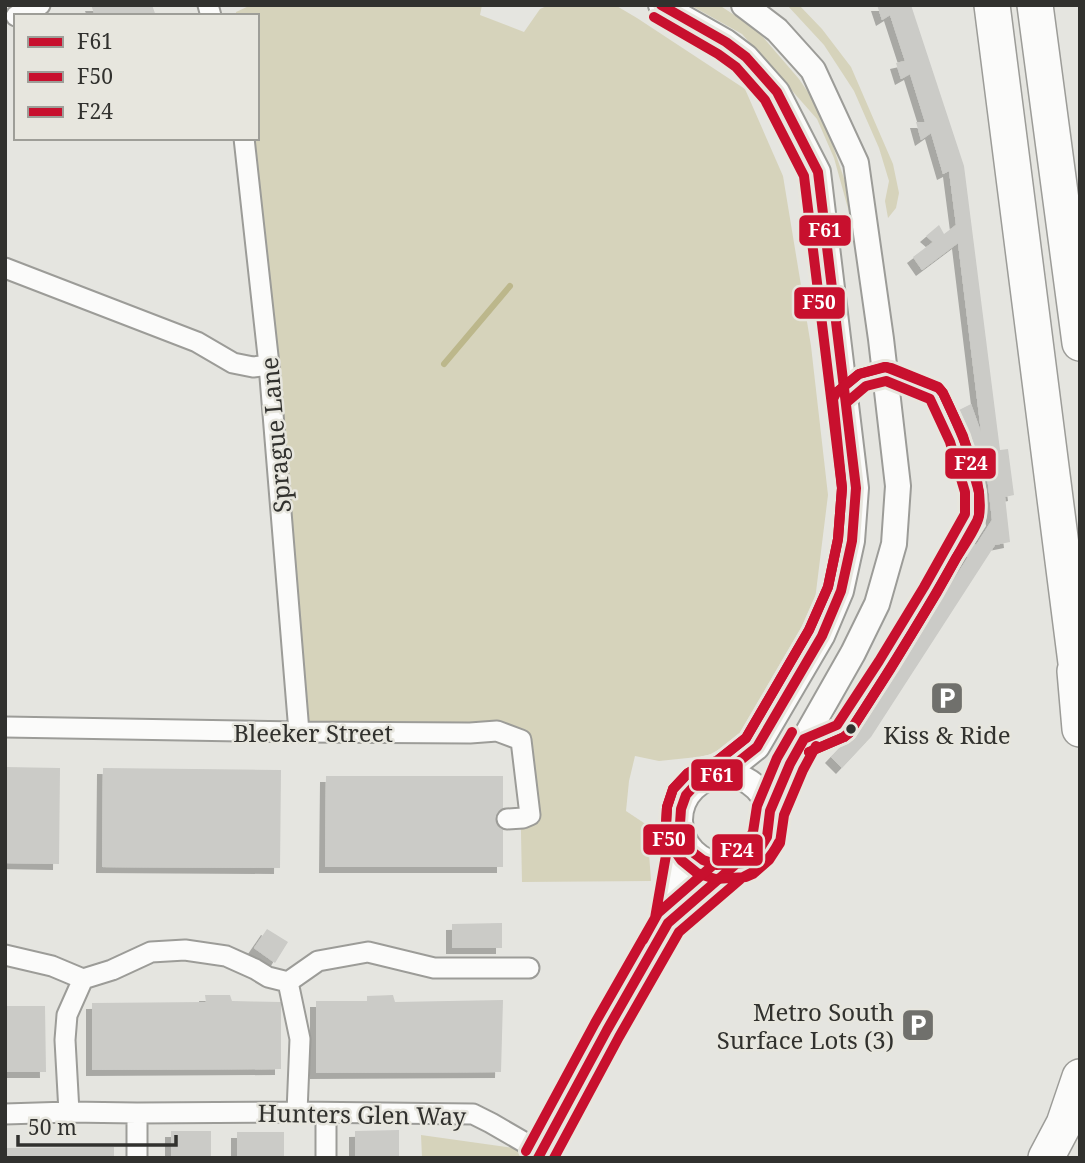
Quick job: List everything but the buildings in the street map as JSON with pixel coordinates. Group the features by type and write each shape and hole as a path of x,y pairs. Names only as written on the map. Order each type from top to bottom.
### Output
{"highway":[{"path":"992,5 1080,694"},
{"path":"1035,5 1080,343"},
{"path":"1073,643 1080,729"},
{"path":"1046,1158 1064,1124 1080,1077"}],"street":[{"path":"20,14 40,5"},
{"path":"661,5 726,42 746,57 777,92 818,172 856,488 852,541 841,592 822,636 757,747 723,774"},
{"path":"744,5 777,30 813,70 856,163 898,486 894,544 877,604 853,653 790,764 770,811 767,837 759,850 744,863 717,865 703,860 691,850 683,838 681,809 686,795 696,784 709,777 723,774 738,776 751,783 762,793 770,811"},
{"name":"Sprague Lane","path":"244,140 269,365 299,732"},
{"path":"5,268 197,342 233,363 253,367 269,365"},
{"name":"Bleeker Street","path":"5,727 299,732 497,731 520,740 530,815 507,819"},
{"path":"668,923 683,838"},
{"path":"539,1155 668,923 736,864"},
{"path":"5,955 52,966 83,979 112,970 151,952 185,950 226,956 268,977 288,982 318,961 368,952 434,968 529,968"},
{"path":"69,1112 65,1040 67,1015 83,979"},
{"path":"288,982 300,1040 297,1112"},
{"path":"326,1112 327,1158"},
{"path":"137,1113 137,1158"},
{"name":"Hunters Glen Way","path":"5,1114 473,1114 539,1155"}],"shaded area":[{"path":"251,5 482,5 480,15 524,32 540,9 549,5 615,5 745,89 783,176 811,346 828,495 813,616 738,739 707,756 659,761 635,756 626,811 647,825 651,881 522,882 519,734 299,732 248,140 259,140 259,14 236,12"},
{"path":"690,5 719,5 742,20 762,36 799,79 821,111 849,193 853,213 849,212 834,158 817,119 742,34"},
{"path":"787,5 799,5 822,29 851,67 893,164 899,193 896,208 888,218 885,201 889,181 879,148 854,91 824,45"},
{"path":"421,1135 541,1152 517,1158 422,1158"}],"waterway":[{"path":"444,364 510,286"}],"transit line":[{"name":"F61","path":"661,5 726,42 746,57 777,92 818,172 856,488 852,541 841,591 822,636 757,747 723,774 696,784 686,795 680,824 683,838 691,851 703,860 717,865 744,863 759,850 767,837 770,811 804,739"},
{"name":"F50","path":"654,17 736,67 765,100 804,176 842,488 838,539 828,587 809,630 746,738 717,761 704,764 688,773 673,789 667,807 666,826 670,844 681,860 697,873 715,879 753,874 769,860 780,843 784,815 816,746"},
{"name":"F24","path":"526,1151 655,918 669,838 667,807 673,789 688,773 704,764 717,761 746,738 809,630 828,587 838,539 842,488 833,399 836,393 859,374 884,367 891,368 938,387 943,393 963,436 979,492 979,515 936,594 849,733 809,752"},
{"name":"F50","path":"809,752 849,733 973,532 979,516 978,486 969,453 939,388 886,367 859,374 837,392"},
{"name":"F61","path":"804,739 837,725 924,587 965,514 965,492 950,442 930,399 886,381 866,386 846,403"},
{"name":"F24","path":"643,940 658,913 727,853 738,850 748,841 753,832 757,806 777,758 792,732"},
{"name":"F61","path":"538,1158 668,923 736,864 754,853 767,836"},
{"name":"F50","path":"554,1158 679,932 743,877 760,867 779,842"}],"place":[{"name":"Kiss & Ride","path":"947,698"},
{"name":"Metro South Surface Lots (3)","path":"918,1025"}]}
